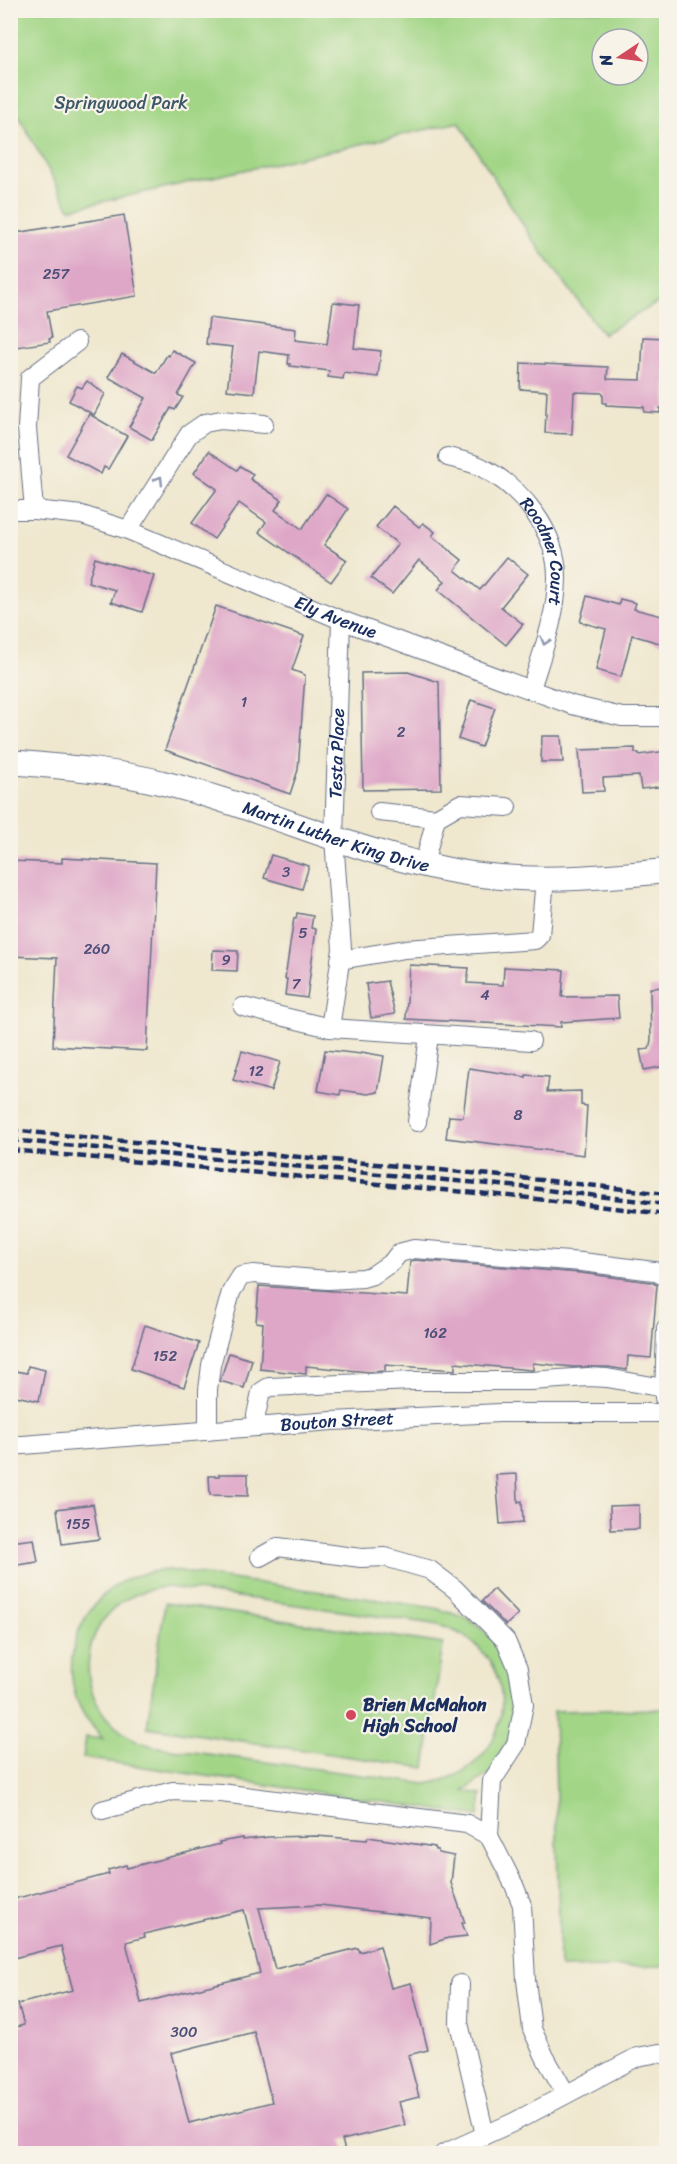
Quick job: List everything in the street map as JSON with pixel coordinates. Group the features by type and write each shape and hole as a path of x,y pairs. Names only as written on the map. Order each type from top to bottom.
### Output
{"main road":[{"name":"Martin Luther King Drive","path":"10,762 88,769 163,782 283,820 363,849 454,871 509,879 590,879 666,871"}],"street":[{"path":"34,510 27,428 30,378 77,342"},
{"path":"128,530 189,434 205,423 221,420 264,424"},
{"name":"Roodner Court","path":"448,458 481,466 501,479 536,513 552,550 557,580 552,620 531,688"},
{"name":"Ely Avenue","path":"10,510 82,515 128,530 341,620 572,705 622,717 666,717"},
{"name":"Testa Place","path":"330,1028 342,949 334,838 341,620"},
{"path":"379,812 436,818 460,804 507,807"},
{"path":"424,864 436,818"},
{"path":"340,960 405,949 535,940 540,935 545,879"},
{"path":"243,1007 330,1028 531,1041"},
{"path":"417,1122 429,1036"},
{"path":"208,1431 208,1389 211,1365 231,1292 241,1276 253,1274 328,1280 363,1278 373,1275 392,1262 399,1253 414,1249 582,1262 654,1271 666,1277"},
{"path":"666,1328 664,1388 666,1413"},
{"path":"257,1427 256,1415 261,1392 269,1387 531,1381 588,1377 664,1388"},
{"name":"Bouton Street","path":"10,1446 332,1421 500,1413 666,1413"},
{"path":"260,1557 278,1547 361,1558 385,1557 430,1570 455,1590 506,1641 518,1669 524,1705 516,1744 492,1781 489,1836 522,1905 526,1980 532,2029 544,2057 566,2094"},
{"path":"102,1810 173,1791 221,1793 466,1824 489,1836"},
{"path":"460,1984 459,2023 485,2135"},
{"path":"443,2154 514,2122 637,2057 659,2053 666,2055"}],"green space":[{"name":"Springwood Park","path":"11,10 666,11 666,298 603,334 532,239 459,122 70,209 17,113 11,114"},
{"path":"168,1570 435,1608 464,1617 477,1625 499,1646 517,1687 514,1733 491,1772 464,1791 482,1794 479,1816 83,1758 86,1737 103,1739 83,1713 75,1695 72,1658 83,1622 107,1592 123,1581 150,1572","holes":["167,1587 434,1624 465,1637 486,1657 498,1681 502,1708 496,1734 481,1757 457,1774 425,1784 157,1747 126,1734 104,1714 91,1689 88,1662 95,1635 110,1612 134,1595"]},
{"path":"165,1603 443,1644 425,1768 147,1727"},
{"path":"666,1709 666,1966 560,1968 554,1711"}],"building":[{"path":"124,215 137,296 47,311 52,338 49,339 50,342 10,348 10,234"},
{"path":"333,302 359,305 354,348 381,351 378,377 344,373 343,379 328,377 329,371 290,366 291,364 288,364 289,355 259,351 254,393 227,390 233,347 206,344 209,318 296,329 295,340 327,344"},
{"path":"643,337 666,338 666,408 660,408 660,413 644,412 644,407 606,405 603,403 603,393 574,392 572,434 545,433 547,391 520,389 521,363 608,367 607,379 641,380"},
{"path":"172,350 196,363 178,395 183,397 175,410 171,408 152,440 129,427 146,398 108,377 122,354 156,373"},
{"path":"87,381 105,394 94,415 69,401 77,386 82,388"},
{"path":"89,414 127,436 108,469 104,467 101,474 66,455"},
{"path":"209,451 237,470 240,466 253,474 250,479 282,500 275,510 302,529 326,494 348,509 324,545 347,560 331,582 259,532 266,522 239,503 214,539 192,523 217,489 194,473"},
{"path":"393,506 419,527 423,523 435,532 432,536 462,560 455,570 480,590 507,557 528,574 501,607 523,624 506,645 438,590 445,581 419,560 392,594 371,578 398,544 376,527"},
{"path":"95,558 154,576 142,612 111,602 115,590 88,582"},
{"path":"587,596 619,605 620,599 636,603 634,609 666,617 666,645 632,635 621,677 596,670 606,629 580,622"},
{"path":"216,606 304,636 292,670 305,675 298,770 290,794 165,750"},
{"path":"408,672 439,682 441,789 363,790 361,673"},
{"path":"471,700 495,708 481,747 458,739"},
{"path":"542,736 561,736 563,762 541,762"},
{"path":"635,748 635,753 639,755 666,751 666,786 641,789 639,776 603,778 604,791 582,792 579,750"},
{"path":"271,855 309,866 302,889 264,878"},
{"path":"62,858 156,863 147,1051 53,1046 57,958 10,956 10,861 62,863"},
{"path":"297,913 313,916 311,928 316,929 307,998 285,995 287,979 285,979 294,918 296,919"},
{"path":"213,950 238,951 237,971 212,970"},
{"path":"409,965 469,968 467,983 503,985 504,967 564,970 562,997 617,996 619,1018 561,1022 561,1027 406,1019"},
{"path":"387,981 395,1014 371,1018 366,984"},
{"path":"666,987 666,1066 644,1070 640,1050 649,1049 651,1040 650,988"},
{"path":"325,1050 384,1056 378,1092 368,1094 341,1090 340,1095 318,1091"},
{"path":"242,1051 280,1062 271,1091 233,1080"},
{"path":"469,1068 526,1077 526,1075 549,1077 547,1092 581,1091 581,1105 587,1106 584,1155 446,1138 449,1116 463,1117"},
{"path":"415,1260 581,1273 651,1282 657,1285 651,1358 628,1356 627,1370 533,1363 533,1370 455,1363 455,1370 385,1365 385,1371 369,1372 306,1366 306,1374 260,1369 263,1323 256,1322 259,1286 407,1296 410,1262"},
{"path":"145,1325 199,1343 184,1387 131,1369"},
{"path":"229,1353 252,1360 244,1388 220,1381"},
{"path":"28,1366 45,1370 39,1401 11,1395 16,1371 27,1373"},
{"path":"219,1474 248,1474 248,1496 210,1495 209,1476 219,1476"},
{"path":"517,1474 518,1502 522,1501 523,1522 500,1524 496,1475"},
{"path":"93,1504 99,1539 62,1544 57,1509"},
{"path":"639,1505 639,1529 611,1530 610,1506"},
{"path":"34,1539 38,1562 10,1566 10,1542"},
{"path":"494,1589 518,1614 506,1625 482,1601"},
{"path":"316,1836 367,1840 368,1837 435,1847 438,1853 454,1856 451,1883 465,1923 462,1923 467,1936 448,1938 430,1944 431,1918 320,1905 259,1908 275,1969 358,1948 360,1952 380,1946 391,1988 411,1983 428,2050 408,2055 419,2097 399,2102 405,2125 342,2140 346,2154 308,2154 307,2150 291,2154 10,2154 10,2048 16,2046 12,2028 24,2025 18,2004 73,1990 61,1946 10,1959 10,1900 109,1874 108,1870 126,1865 127,1868 220,1844 219,1842 269,1837","holes":["244,1910 260,1973 141,2003 126,1942 145,1937 144,1934","254,2032 272,2102 189,2123 171,2053"]}],"railway":[{"path":"10,1130 420,1168 666,1194"},
{"path":"10,1140 521,1187 666,1204"},
{"path":"10,1150 520,1197 666,1214"}],"place":[{"name":"Brien McMahon High School","path":"351,1715"}]}
